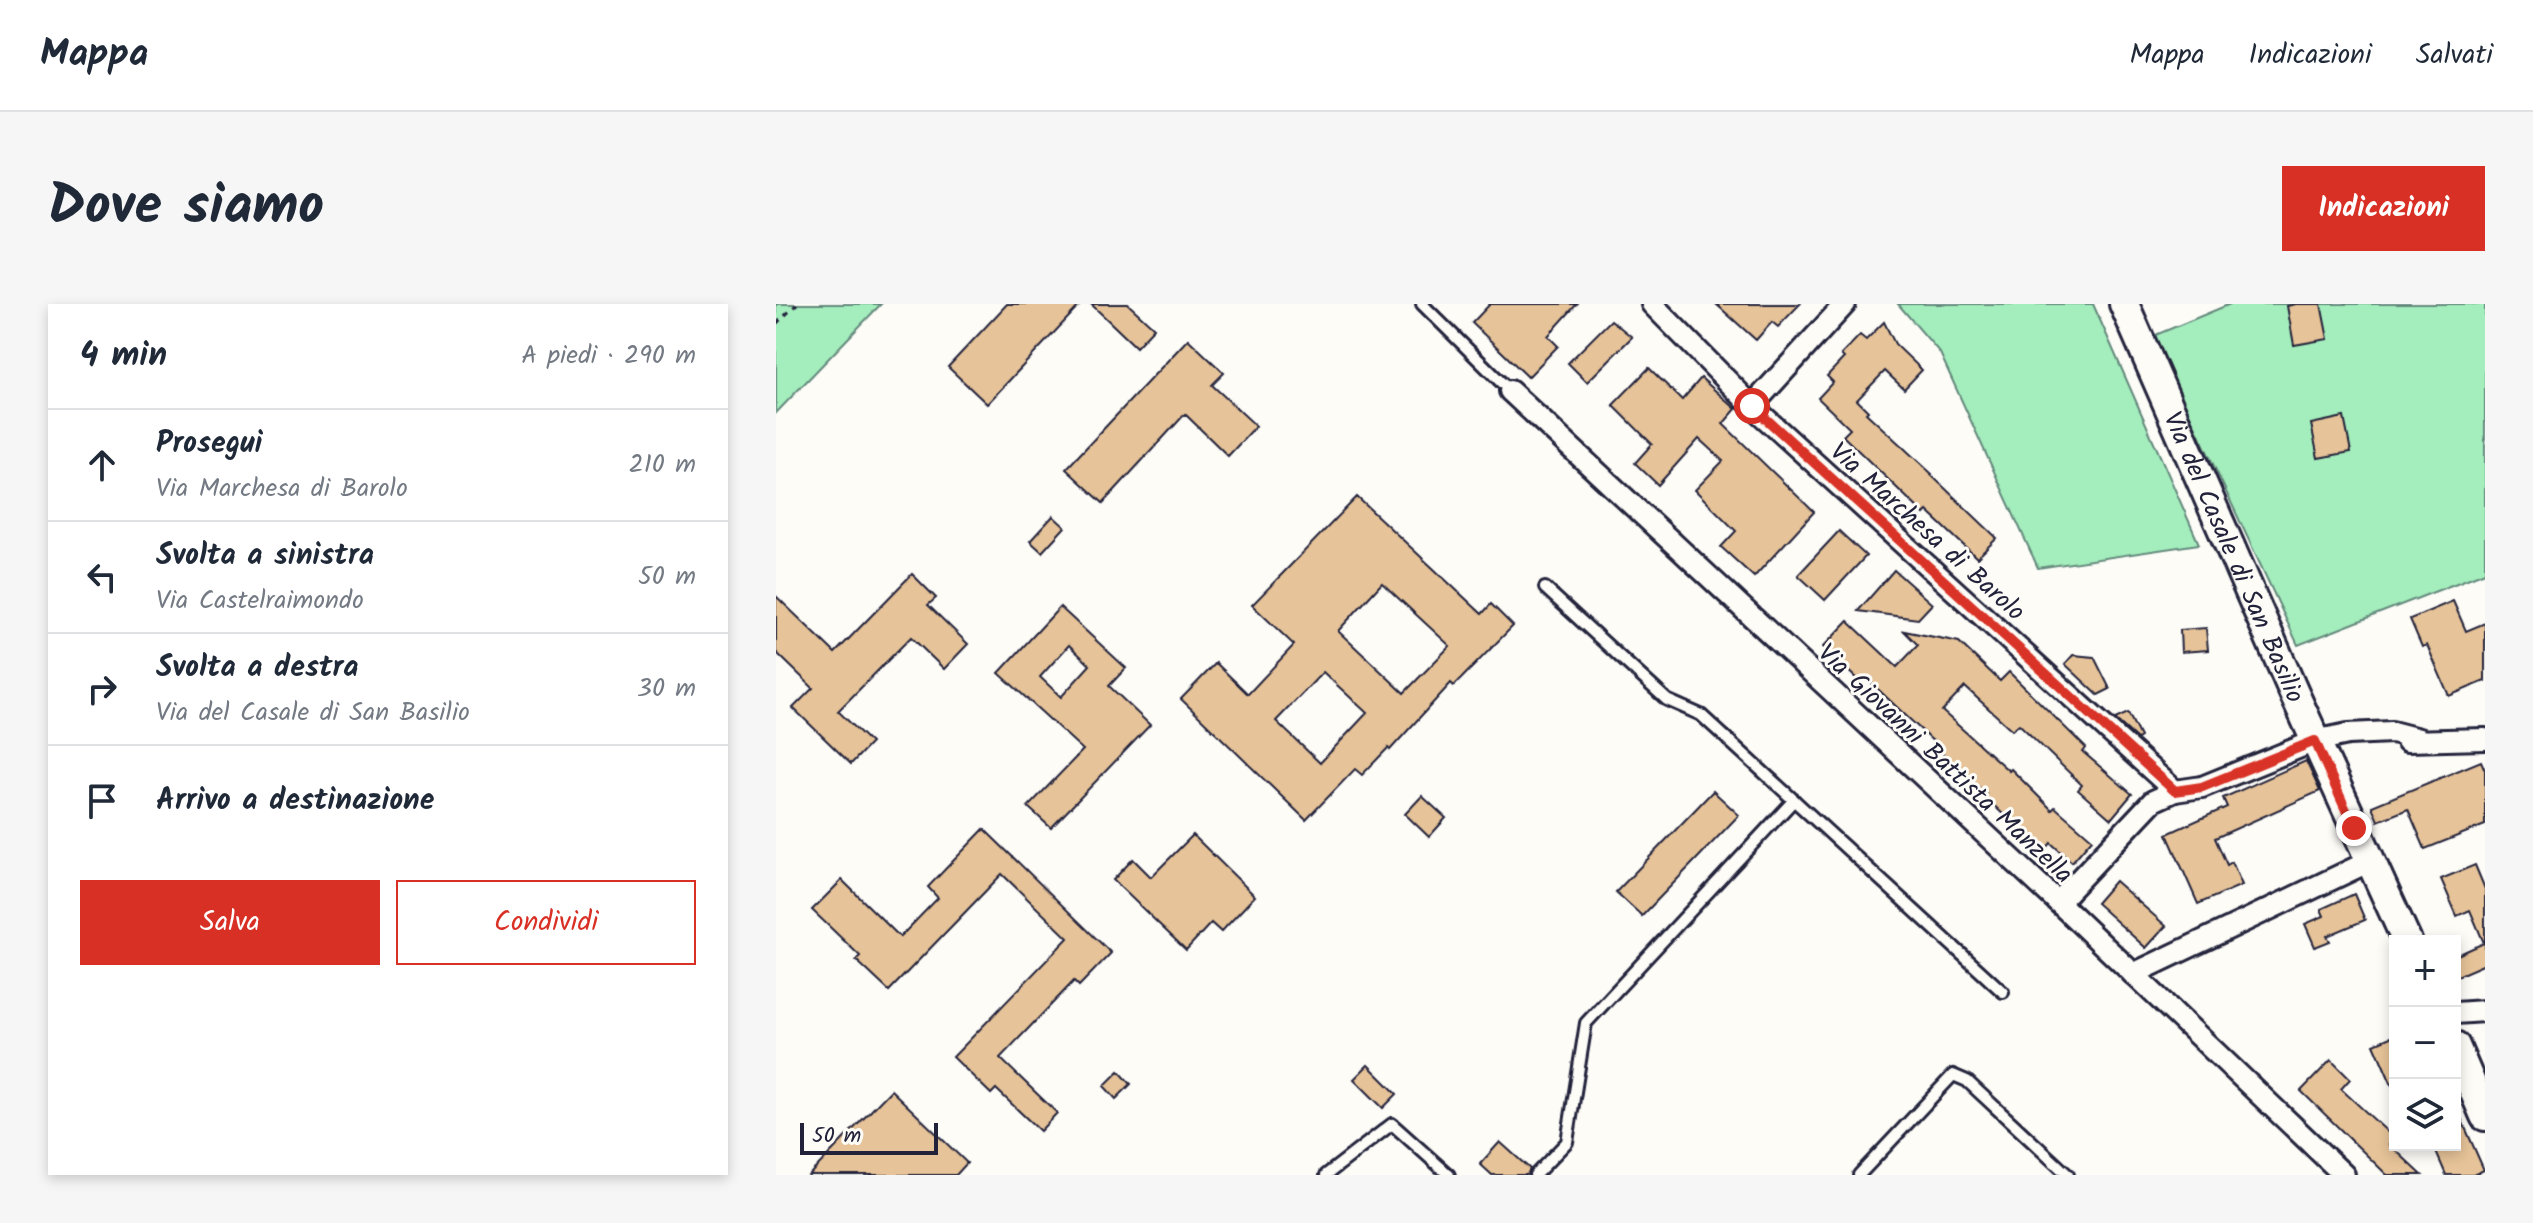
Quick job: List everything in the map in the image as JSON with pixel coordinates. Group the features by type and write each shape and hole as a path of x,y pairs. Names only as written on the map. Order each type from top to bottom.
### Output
{"street":[{"name":"Via Marchesa di Barolo","path":"1652,304 1752,406 2175,791"},
{"path":"1752,406 1845,304"},
{"name":"Via del Casale di San Basilio","path":"2124,304 2315,741 2404,935"},
{"name":"Via Giovanni Battista Manzella","path":"1510,391 2058,902 2344,1175"},
{"path":"2058,902 2153,801 2175,791 2202,787 2315,741 2348,734 2392,732 2419,739 2485,739"},
{"path":"2133,974 2370,861"},
{"path":"2461,1013 2485,1011"},
{"path":"2461,1060 2485,1116"}],"lane":[{"path":"1422,304 1510,391"},
{"path":"1545,588 1667,700 1701,715 2003,992"},
{"path":"1535,1175 1567,1142 1586,1023 1794,800"},
{"path":"1859,1175 1953,1075 1967,1081 2068,1175"},
{"path":"1326,1175 1392,1124 1449,1175"}],"path":[{"path":"776,324 797,304"}],"green space":[{"path":"776,304 881,304 776,413"},
{"path":"1898,304 2093,304 2199,544 2038,568 1940,353"},
{"path":"2230,304 2485,304 2485,572 2298,645 2153,336"}],"building":[{"path":"1007,304 1081,304 987,404 948,367"},
{"path":"1091,304 1128,304 1154,328 1136,347"},
{"path":"1490,304 1577,304 1548,336 1558,346 1528,377 1472,323"},
{"path":"1716,304 1800,304 1778,327 1772,322 1756,340"},
{"path":"2321,304 2328,339 2294,345 2287,306"},
{"path":"1611,320 1632,337 1587,382 1568,363"},
{"path":"1884,322 1895,344 1922,370 1904,389 1885,371 1857,400 1868,411 1866,413 1997,538 1977,558 1927,511 1924,514 1843,436 1850,429 1818,398 1833,382 1827,376 1844,358 1841,355 1860,335 1866,340"},
{"path":"1188,339 1224,373 1212,385 1256,426 1228,456 1185,414 1103,503 1066,469"},
{"path":"1649,368 1682,400 1701,378 1736,409 1723,424 1814,512 1754,577 1721,547 1736,531 1695,490 1723,461 1699,439 1658,485 1635,463 1652,444 1613,405"},
{"path":"2344,417 2351,452 2318,458 2311,424"},
{"path":"1357,497 1482,614 1491,604 1513,626 1454,686 1451,683 1390,750 1388,748 1362,775 1355,769 1306,820 1181,699 1216,663 1248,694 1294,645 1252,605","holes":["1382,583 1450,646 1404,693 1338,631","1323,672 1367,713 1320,763 1276,721"]},
{"path":"1053,516 1065,527 1042,552 1030,541"},
{"path":"1839,531 1866,556 1825,600 1798,575"},
{"path":"1894,570 1932,604 1918,619 1858,611"},
{"path":"912,574 936,598 928,605 968,644 944,669 911,637 838,711 871,743 851,764 793,708 813,688 776,652 776,596 835,653"},
{"path":"2453,601 2466,631 2485,623 2485,681 2449,696 2427,645 2422,647 2410,619"},
{"path":"1060,607 1126,668 1109,686 1150,725 1051,828 1028,807 1083,750 999,673","holes":["1069,645 1090,665 1061,697 1040,677"]},
{"path":"1848,621 1897,667 1918,645 1904,631 1959,642 2000,681 2009,672 2086,748 2083,752 2132,794 2111,819 2078,790 2082,785 2019,724 2012,730 1965,687 1942,711 2009,771 2011,769 2052,810 2055,807 2092,839 2072,862 2051,843 2046,849 2011,818 2009,820 1936,748 1938,746 1865,677 1860,682 1823,647"},
{"path":"2206,628 2208,650 2181,652 2180,630"},
{"path":"2073,655 2094,657 2110,689 2098,695 2065,664"},
{"path":"2128,713 2140,737 2137,739 2115,719"},
{"path":"2306,761 2320,791 2215,838 2227,865 2232,862 2242,885 2198,904 2167,834 2227,807 2223,798"},
{"path":"2481,761 2485,770 2485,825 2425,849 2408,809 2378,821 2372,806"},
{"path":"1713,791 1739,815 1642,916 1616,892"},
{"path":"1422,796 1446,818 1429,837 1405,814"},
{"path":"984,829 1111,953 1079,986 1074,981 1000,1058 1057,1113 1040,1131 996,1089 991,1094 953,1057 1068,938 1002,874 889,991 856,960 860,956 812,910 842,880 900,937 938,898 928,887"},
{"path":"1193,835 1255,896 1221,932 1211,923 1186,950 1113,880 1133,859 1151,877"},
{"path":"2475,865 2485,889 2485,964 2461,974 2461,953 2484,943 2470,910 2457,916 2441,879"},
{"path":"2115,881 2166,926 2146,948 2096,903"},
{"path":"2354,894 2365,920 2327,936 2330,941 2315,947 2305,924 2324,916 2321,909"},
{"path":"2389,1038 2389,1078 2374,1044"},
{"path":"2331,1060 2350,1079 2341,1089 2389,1133 2389,1151 2396,1151 2422,1175 2387,1175 2301,1091"},
{"path":"1368,1065 1397,1094 1383,1108 1354,1079"},
{"path":"1119,1071 1131,1084 1116,1099 1104,1086"},
{"path":"891,1090 967,1163 956,1175 809,1175"},
{"path":"2461,1118 2484,1170 2473,1175 2446,1175 2436,1151 2461,1151"},
{"path":"1500,1142 1530,1169 1527,1175 1492,1175 1480,1164"}],"route":[{"path":"1752,406 2175,791 2202,787 2315,741 2354,828"}]}
